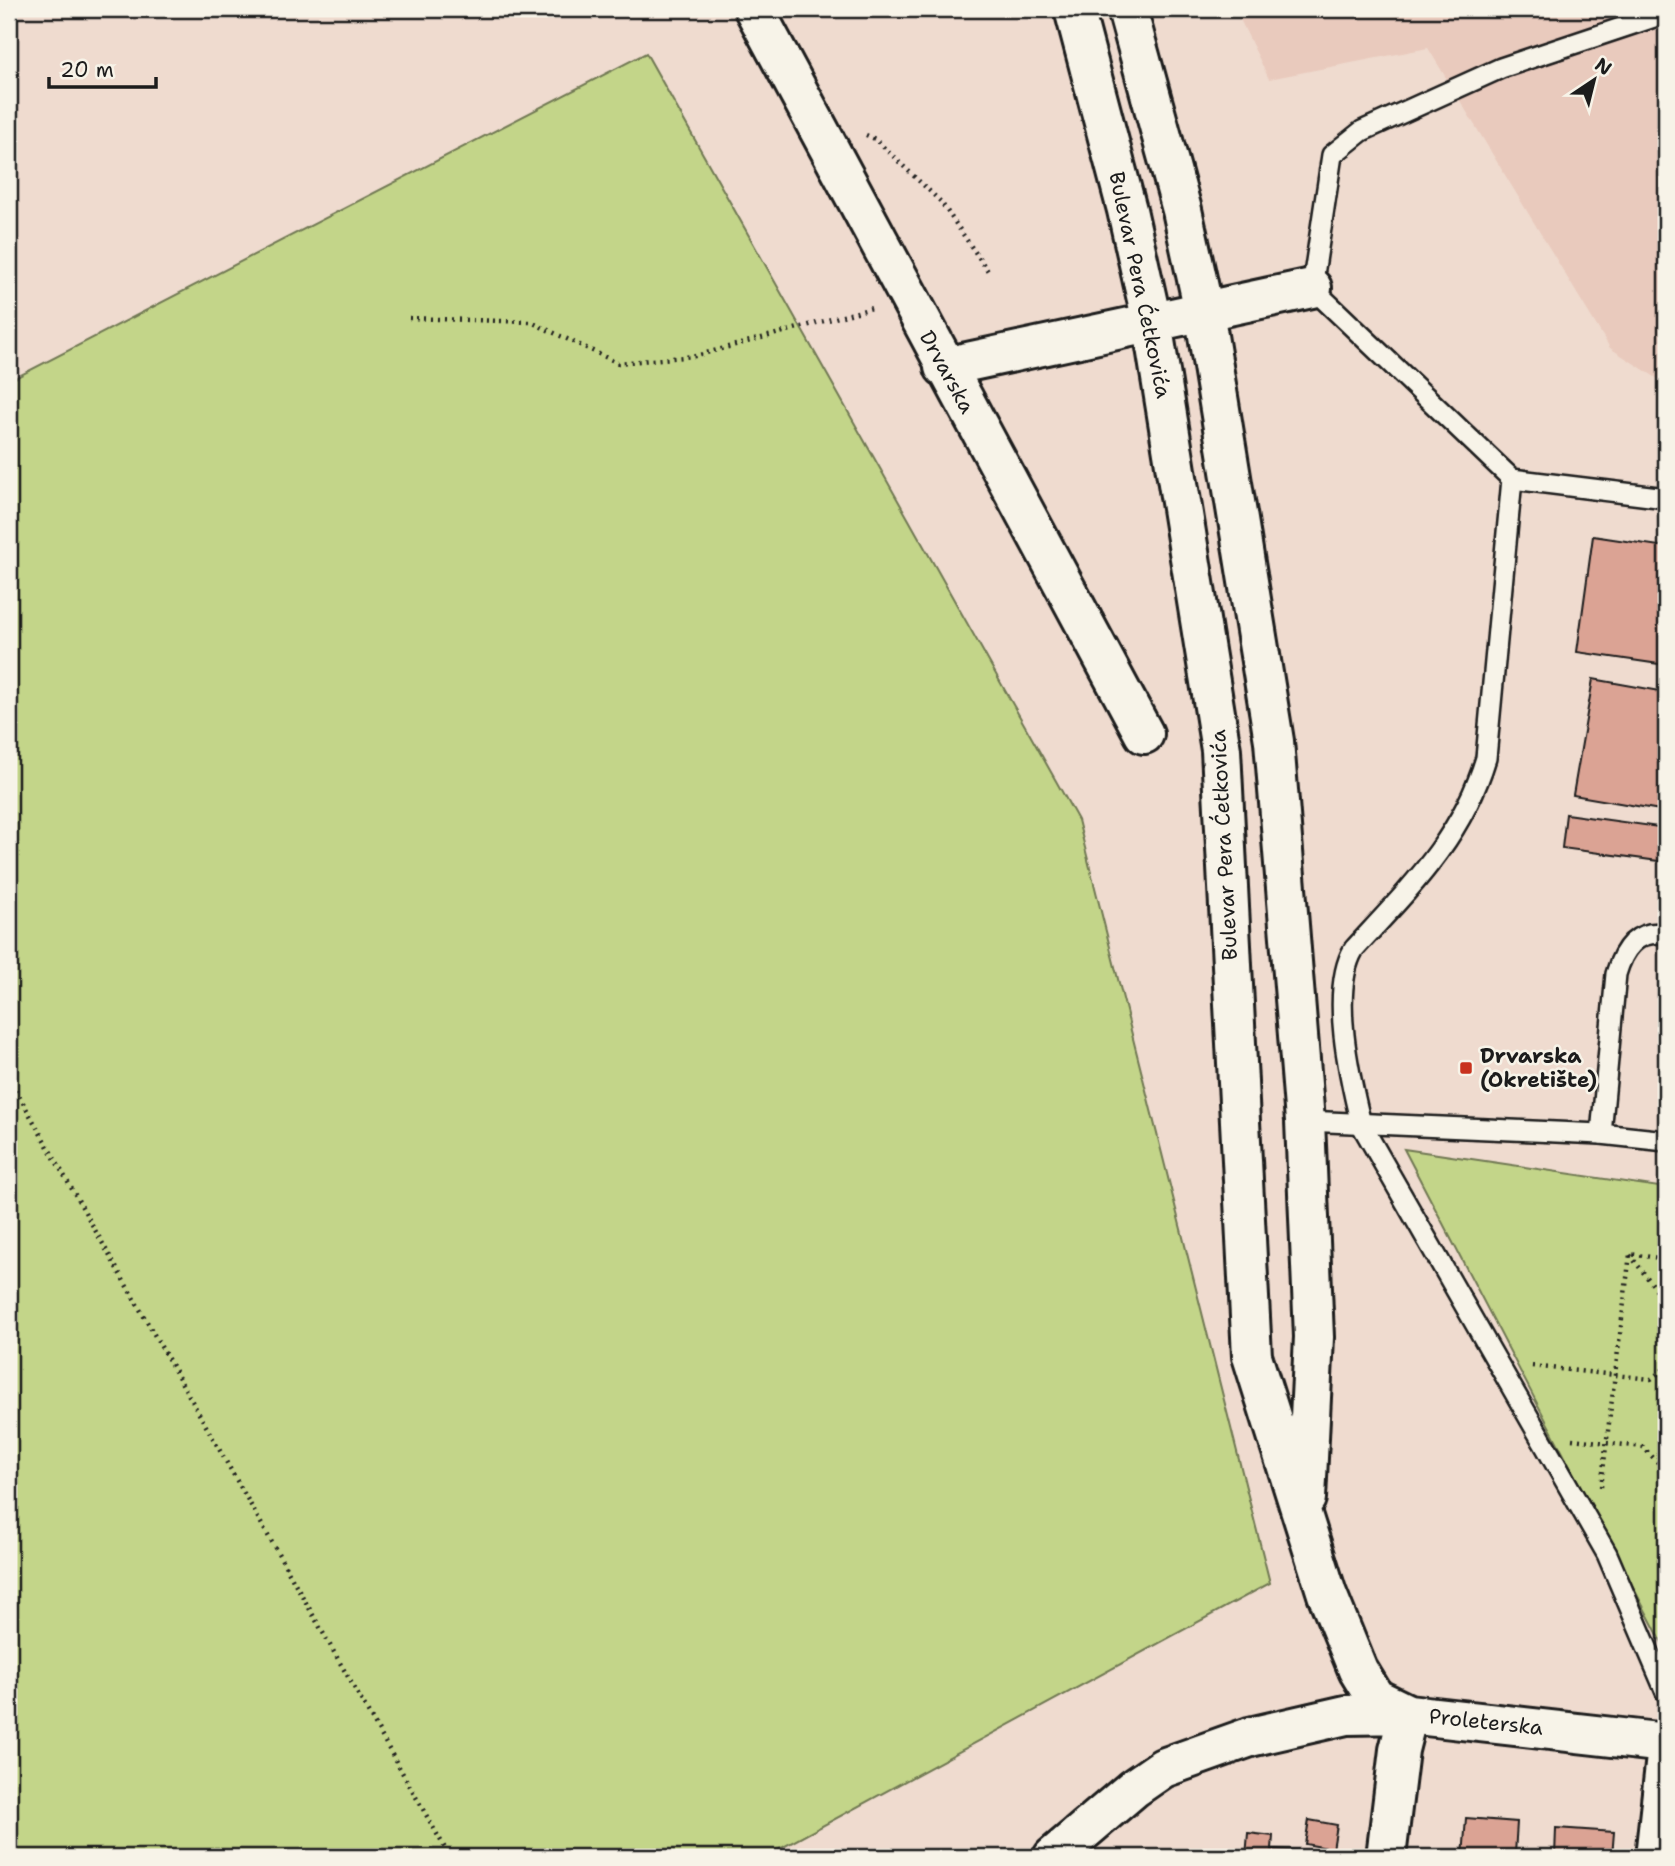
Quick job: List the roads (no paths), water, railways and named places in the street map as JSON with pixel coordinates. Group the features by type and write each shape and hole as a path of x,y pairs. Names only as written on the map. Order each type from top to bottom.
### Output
{"main road":[{"name":"Drvarska","path":"754,9 907,299 1144,734"},
{"name":"Bulevar Pera Ćetkovića","path":"1074,9 1127,210 1152,322 1221,750 1252,1356 1327,1594 1358,1670 1375,1698 1408,1714"},
{"name":"Bulevar Pera Ćetkovića","path":"1127,9 1182,210 1203,311 1274,741 1305,1121 1314,1337 1305,1518"},
{"path":"944,367 1312,288"},
{"path":"1053,1857 1134,1788 1163,1768 1250,1737 1346,1715 1408,1714"},
{"name":"Proleterska","path":"1386,1857 1399,1750 1408,1714 1666,1743"},
{"path":"1656,1857 1666,1756"}],"lane":[{"path":"1666,13 1501,68 1362,131 1332,155 1312,288 1512,479 1666,498"},
{"path":"1512,479 1486,758 1475,794 1456,829 1427,869 1354,949 1346,963 1343,979 1346,1065 1361,1124 1595,1533 1666,1692"},
{"path":"1601,1133 1616,974 1623,952 1638,938 1666,934"},
{"path":"1305,1121 1601,1133 1666,1141"}],"place":[{"name":"Drvarska (Okretište)","path":"1466,1068"}]}
